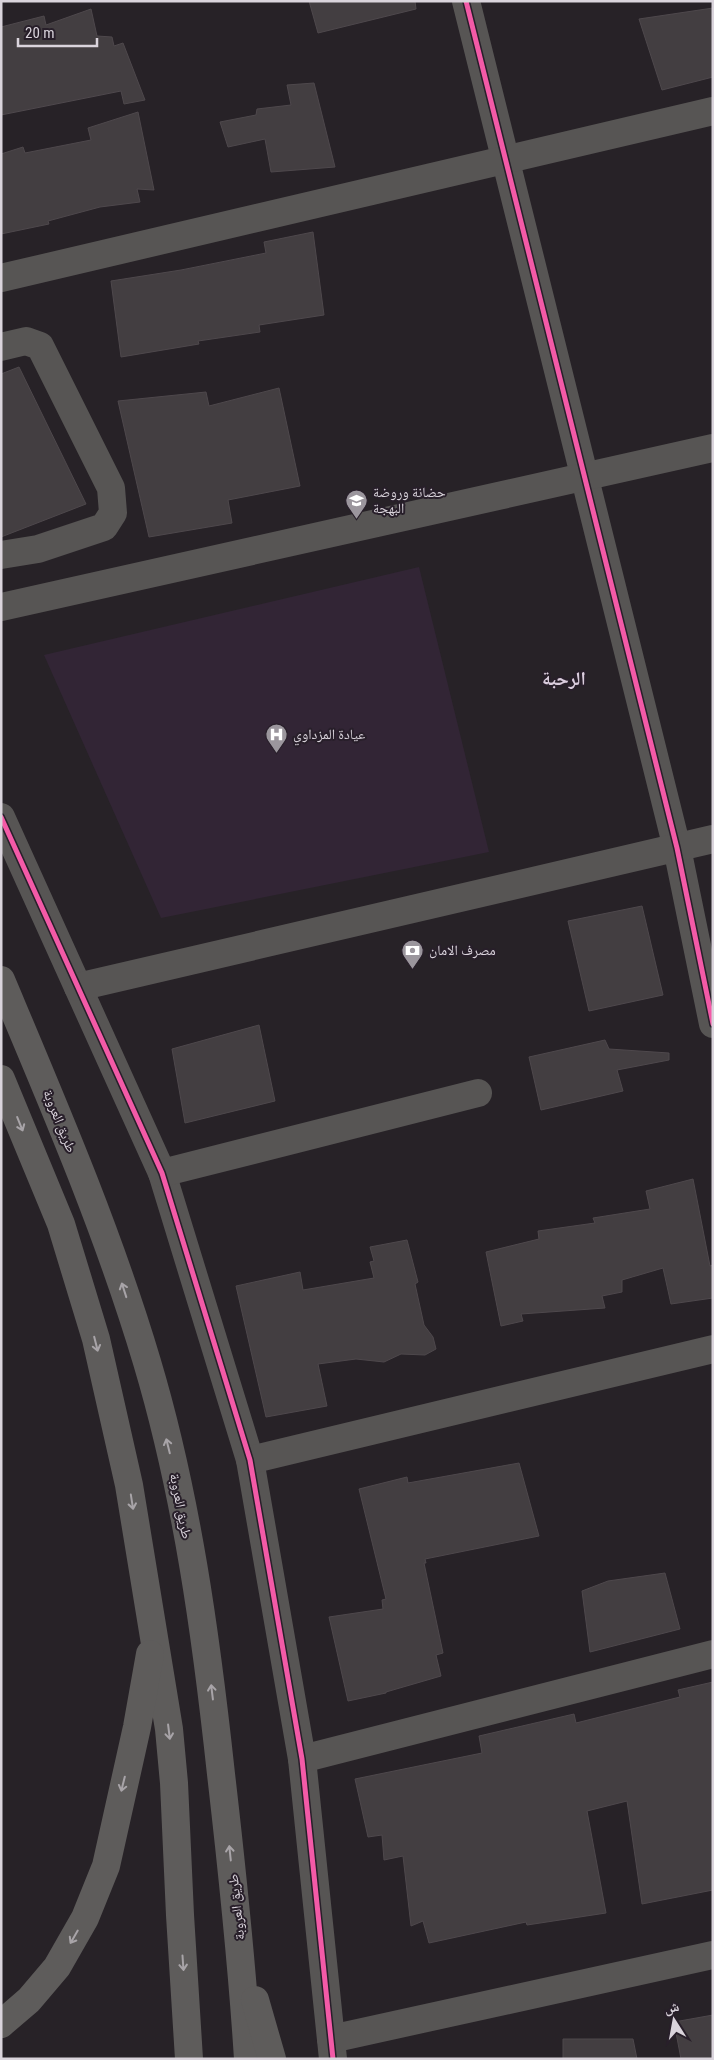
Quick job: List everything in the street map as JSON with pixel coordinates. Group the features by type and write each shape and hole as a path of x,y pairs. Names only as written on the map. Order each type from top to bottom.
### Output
{"highway":[{"name":"طريق العروبة","path":"1,980 72,1150 113,1258 147,1363 176,1476 203,1621 241,1954 248,2059"},
{"path":"1,1079 61,1224 96,1340 129,1485 169,1729 174,1782 180,1914 190,2059"},
{"path":"1,2024 29,2000 56,1967 85,1918 106,1866 137,1727 153,1633"},
{"path":"241,1954 272,2059"}],"street":[{"path":"466,1 583,478 677,848 713,1024"},
{"path":"1,278 713,111"},
{"path":"1,347 26,341 40,346 111,488 113,513 104,527 38,549 1,555"},
{"path":"1,607 713,448"},
{"path":"1,818 162,1172 250,1460 302,1759 332,2049 713,1955"},
{"path":"78,987 713,839"},
{"path":"162,1172 478,1093"},
{"path":"250,1460 713,1349"},
{"path":"302,1759 713,1654"}],"shaded area":[{"name":"عيادة المزداوي","path":"419,567 489,852 161,918 44,655"}],"building":[{"path":"309,1 415,1 416,9 318,33"},
{"path":"713,8 713,77 662,90 639,19"},
{"path":"91,9 97,36 112,37 114,46 123,43 145,100 124,104 121,91 1,115 1,27 44,16 46,25"},
{"path":"314,83 335,167 271,172 265,139 228,147 220,122 256,115 257,109 291,105 287,85"},
{"path":"138,112 154,190 137,189 140,202 100,207 48,221 49,224 1,234 1,154 23,147 25,153 91,140 88,128"},
{"path":"313,232 324,315 259,325 260,332 198,341 199,344 121,357 111,281 181,270 266,253 264,242"},
{"path":"19,367 86,504 1,537 1,374"},
{"path":"279,388 300,486 228,500 232,523 149,537 118,401 206,392 209,406"},
{"path":"642,906 663,995 589,1011 568,921"},
{"path":"259,1025 275,1101 185,1123 172,1049"},
{"path":"605,1040 609,1049 669,1053 669,1060 617,1070 623,1091 541,1110 529,1057"},
{"path":"693,1179 710,1266 713,1265 713,1298 671,1304 663,1268 622,1280 622,1292 602,1296 605,1308 521,1314 523,1321 501,1326 486,1252 539,1239 538,1231 595,1223 593,1218 650,1209 646,1191"},
{"path":"407,1240 418,1282 415,1284 424,1325 433,1337 436,1349 425,1355 401,1354 384,1362 356,1359 318,1364 327,1406 266,1417 236,1286 300,1272 303,1290 374,1278 370,1262 374,1261 370,1247"},
{"path":"519,1463 539,1536 425,1559 426,1563 424,1563 443,1653 436,1655 441,1676 386,1693 348,1701 329,1617 383,1609 382,1600 386,1599 359,1489 407,1477 408,1483"},
{"path":"665,1573 680,1629 590,1652 582,1591 608,1581"},
{"path":"713,1682 713,1890 642,1904 627,1801 587,1811 606,1913 527,1925 526,1922 429,1943 423,1921 411,1926 403,1856 384,1860 382,1835 368,1837 355,1779 482,1753 479,1736 574,1714 576,1723 680,1697 678,1690"},
{"path":"713,2015 713,2059 681,2059 674,2022"},
{"path":"563,2039 633,2039 637,2059 563,2059"}],"cycle path":[{"path":"466,1 677,848 713,1024"},
{"path":"1,817 162,1173 250,1460 302,1759 333,2059"}],"place":[{"name":"حضانة وروضة البهجة","path":"357,519"},
{"name":"عيادة المزداوي","path":"277,753"},
{"name":"مصرف الامان","path":"413,969"}],"district":[{"name":"الرحبة","path":"564,678"}]}
